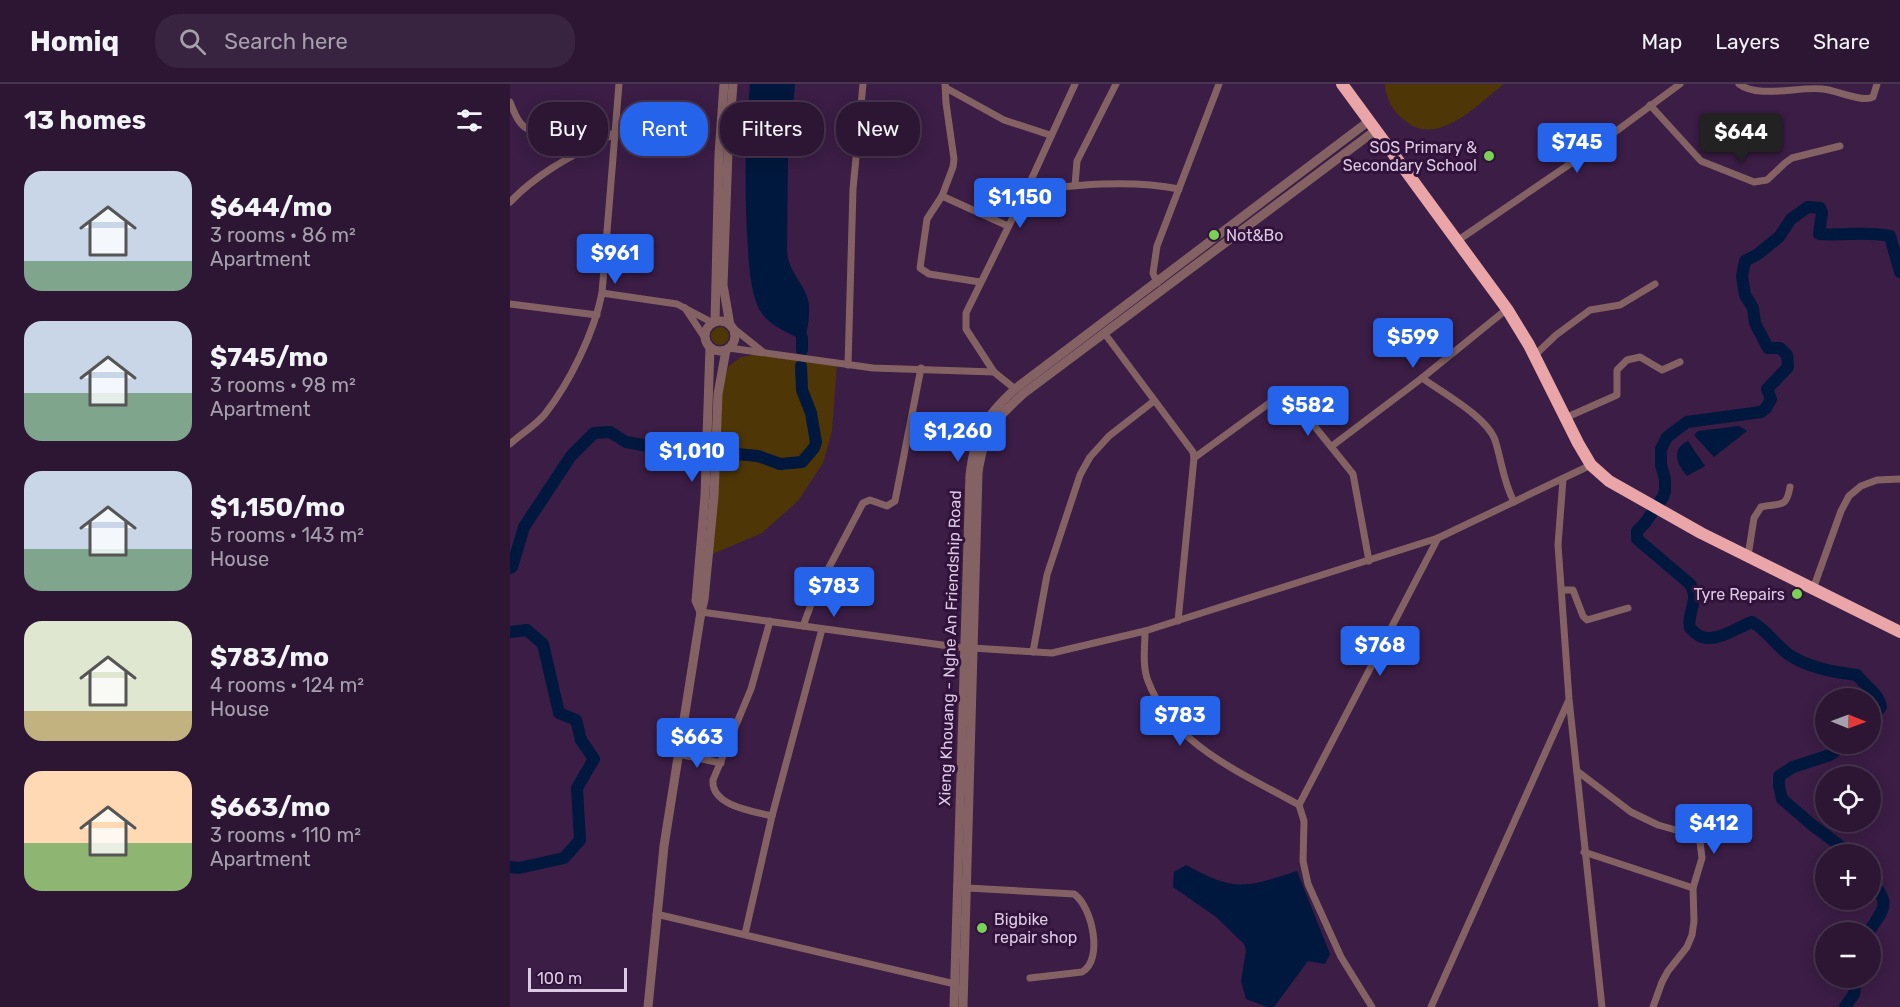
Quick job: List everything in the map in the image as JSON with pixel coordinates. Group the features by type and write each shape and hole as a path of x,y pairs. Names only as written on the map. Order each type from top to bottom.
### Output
{"highway":[{"path":"1342,84 1507,309 1591,465 1609,481 1664,513 1900,632"}],"street":[{"path":"510,444 543,416 558,396 590,334 597,315 602,293 619,84"},
{"path":"705,338 706,329 714,322 719,154 724,84"},
{"path":"648,1007 656,914 678,754 710,555 718,394 728,349 735,341 723,285 733,84"},
{"path":"848,365 853,189 863,84"},
{"path":"1015,389 994,372 966,329 966,313 1026,192 1075,84"},
{"path":"1075,186 1077,161 1116,84"},
{"path":"1157,283 1153,273 1157,246 1219,84"},
{"path":"1457,241 1592,149 1680,84"},
{"path":"1739,84 1752,90 1764,91 1822,88 1866,99 1873,97 1877,84"},
{"path":"946,86 1004,120 1050,135"},
{"path":"946,86 953,168 942,196 927,219 920,268 929,274 980,282"},
{"path":"510,102 515,116 526,129 542,134 614,134"},
{"path":"1650,105 1701,161 1754,182 1767,180 1792,158 1840,146"},
{"name":"Xieng Khouang - Nghe An Friendship Road","path":"963,1007 959,984 968,648 978,473 981,450 989,429 999,416 1023,394 1157,283 1372,126"},
{"name":"Xieng Khouang - Nghe An Friendship Road","path":"954,1007 959,984 967,888 970,475 973,451 981,428 993,410 1015,389 1102,330 1372,126"},
{"path":"510,202 550,168 614,134"},
{"path":"1026,192 1075,186 1152,184 1179,189"},
{"path":"942,196 1008,226"},
{"path":"1534,356 1556,335 1590,310 1620,305 1655,284"},
{"path":"602,293 683,306 714,322 723,321 732,326 765,353"},
{"path":"510,304 597,315"},
{"path":"683,306 710,347 716,351 728,349 848,365 994,372"},
{"path":"1332,447 1507,309"},
{"path":"1102,330 1192,452 1194,458 1178,621"},
{"path":"700,612 696,601 705,496 710,347"},
{"path":"1565,418 1617,394 1617,370 1627,360 1640,357 1662,370 1680,362"},
{"path":"802,626 815,594 863,503 870,500 887,506 895,501 921,368"},
{"path":"1422,378 1486,423 1494,439 1506,486 1514,502"},
{"path":"1194,458 1279,396 1286,394 1291,397 1353,474 1369,561"},
{"path":"1033,652 1047,576 1080,475 1090,457 1109,436 1154,401"},
{"path":"700,612 968,648 1052,653 1145,631 1438,538 1591,465"},
{"path":"1813,589 1841,511 1849,496 1861,486 1877,480 1900,478"},
{"path":"1563,479 1558,545 1569,699 1602,1007"},
{"path":"1748,556 1754,518 1761,507 1781,505 1788,499 1791,487"},
{"path":"1299,805 1438,538"},
{"path":"1562,590 1573,590 1583,616 1587,620 1628,608"},
{"path":"770,621 753,683 713,780 714,793 728,802 772,816"},
{"path":"745,934 772,816 822,629"},
{"path":"1145,631 1146,674 1162,709 1188,737 1225,763 1299,805 1304,821 1303,861 1308,884 1341,957 1372,1007"},
{"path":"1431,1007 1569,699"},
{"path":"678,754 721,763"},
{"path":"1576,771 1643,819 1697,838 1702,858 1693,888 1692,935 1687,947 1662,982 1653,1007"},
{"path":"1584,852 1693,888"},
{"path":"967,888 1074,894 1080,898 1087,909 1092,927 1094,957 1089,968 1082,972 1030,978"},
{"path":"656,914 959,984"}],"shaded area":[{"path":"1385,84 1504,84 1457,120 1443,127 1430,129 1417,128 1400,116 1388,99"},
{"path":"720,327 726,330 729,336 726,342 720,345 714,342 711,336 714,330"},
{"path":"765,353 837,363 832,431 823,463 798,501 762,533 710,555 718,394 729,366 741,357"}],"water":[{"path":"750,84 795,84 793,102 749,102"},
{"path":"746,156 788,156 787,251 792,268 808,299 809,315 806,337 798,338 778,328 768,321 758,305 753,290 748,256"},
{"path":"1739,426 1747,431 1714,457 1694,435 1698,431"},
{"path":"1688,441 1705,466 1687,476 1680,467 1677,453"},
{"path":"1186,865 1217,880 1241,884 1265,881 1297,871 1330,954 1325,964 1308,961 1274,1007 1246,999 1241,981 1246,950 1244,944 1216,917 1173,887 1174,872"}],"waterway":[{"path":"1869,688 1857,675 1821,669 1796,659 1752,622 1715,637 1702,637 1696,633 1690,628 1689,622 1694,601 1690,584 1637,539 1637,531 1645,523 1665,491 1661,449 1667,437 1687,422 1761,412 1771,399 1767,389 1788,367 1787,355 1780,348 1768,348 1755,323 1753,308 1745,295 1742,276 1745,261 1779,237 1791,219 1808,207 1820,208 1822,213 1819,234 1890,236 1900,272"},
{"path":"802,338 802,350"},
{"path":"726,453 758,456 780,464 802,462 814,448 816,442 811,413 802,390 801,366"},
{"path":"510,568 524,527 571,456 594,433 610,432 626,442 697,452"},
{"path":"510,632 527,630 543,644 559,713 576,720 581,740 594,759 577,788 580,840 564,858 519,868 510,867"},
{"path":"1831,754 1793,767 1779,776 1779,786 1782,799 1837,844"},
{"path":"1875,922 1883,907 1881,894"},
{"path":"1845,1007 1854,994 1855,988"}],"place":[{"name":"SOS Primary & Secondary School","path":"1489,156"},
{"name":"Not&Bo","path":"1214,235"},
{"name":"Tyre Repairs","path":"1797,594"},
{"name":"Bigbike repair shop","path":"982,928"}]}
